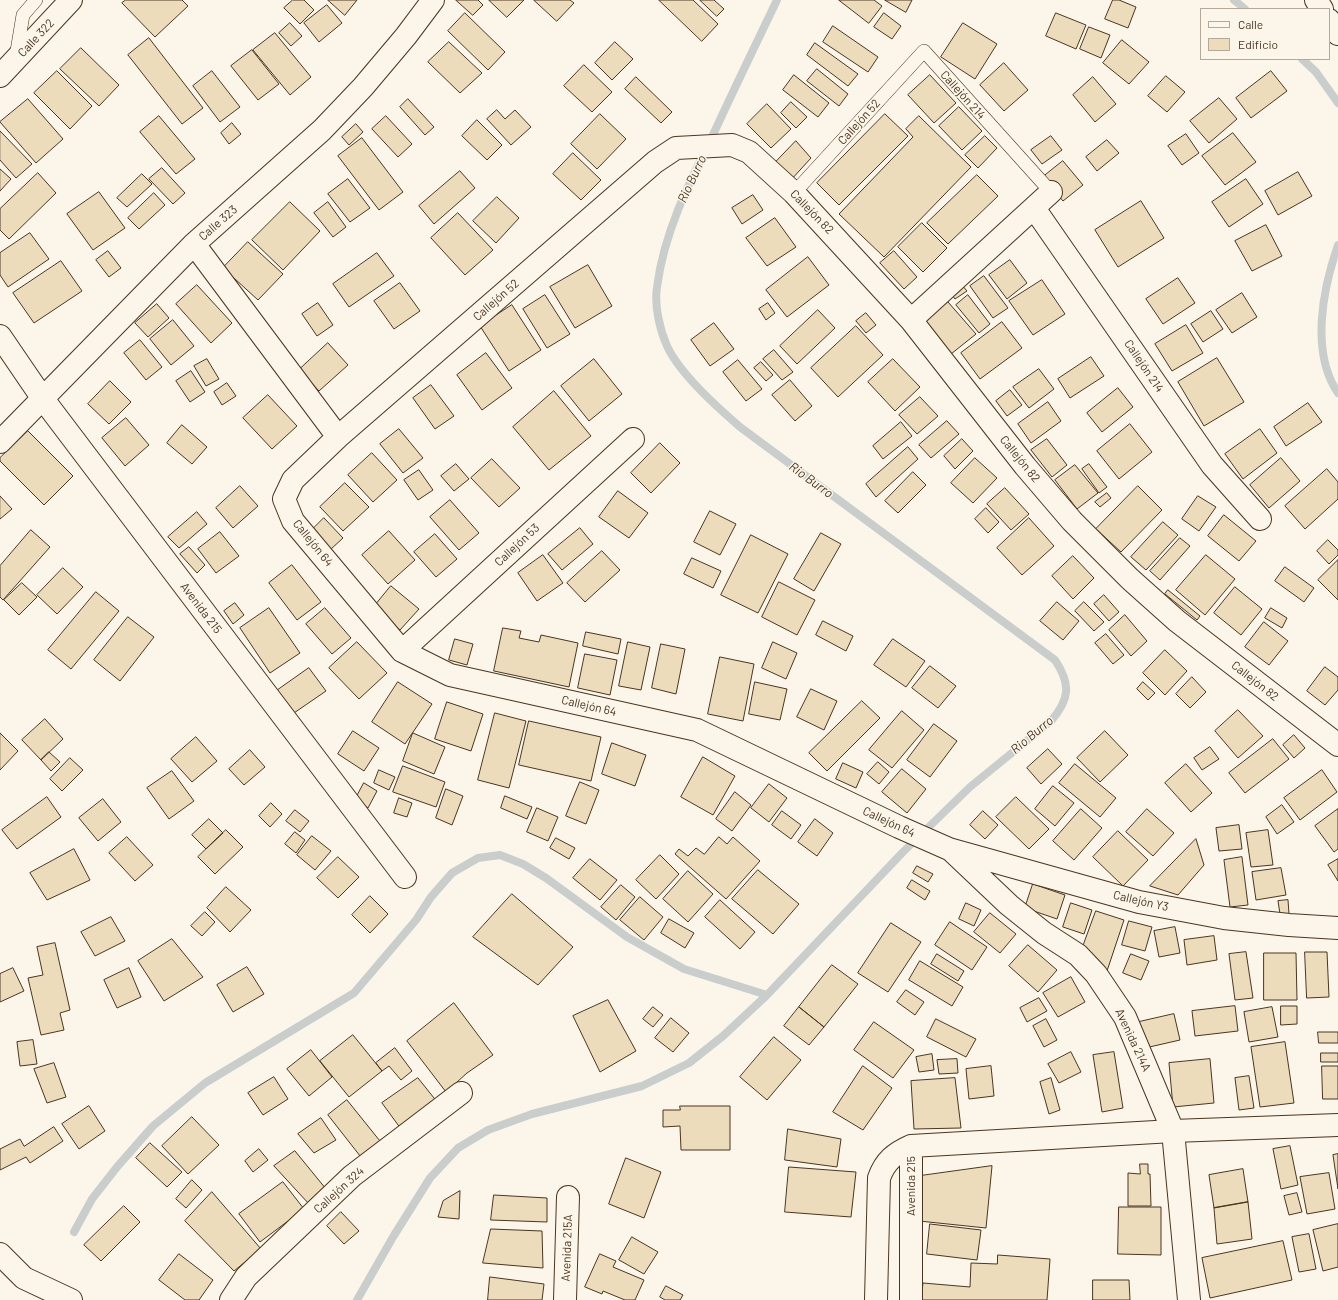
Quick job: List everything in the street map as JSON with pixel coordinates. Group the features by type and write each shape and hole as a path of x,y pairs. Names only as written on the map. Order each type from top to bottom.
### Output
{"street":[{"name":"Calle 322","path":"0,76 71,0"},
{"name":"Calle 323","path":"0,442 194,244 327,124 363,88 406,36 433,0"},
{"path":"1330,22 1338,34"},
{"name":"Callejón 82","path":"732,145 749,152 794,193 911,320 1025,466 1072,520 1130,579 1177,621 1338,745"},
{"name":"Callejón 52","path":"284,499 293,480 338,436 655,162 676,148 732,145"},
{"path":"911,320 1051,192"},
{"name":"Callejón 214","path":"1034,208 1212,465 1260,519"},
{"path":"194,244 338,436"},
{"name":"Avenida 215","path":"0,336 43,399 404,877"},
{"name":"Callejón 53","path":"402,652 633,439"},
{"name":"Callejón 64","path":"284,499 293,521 402,652 450,675 696,730 899,827 949,849"},
{"name":"Callejón Y3","path":"949,849 1139,902 1224,918 1289,925 1338,928"},
{"name":"Avenida 214A","path":"949,849 1009,905 1044,933 1078,955 1096,974 1125,1017 1173,1131 1189,1300"},
{"name":"Callejón 324","path":"231,1300 246,1278 352,1176 461,1093"},
{"path":"911,1146 1173,1131 1338,1125"},
{"name":"Avenida 215","path":"876,1300 879,1178 883,1167 890,1158 911,1146 911,1300"},
{"name":"Avenida 215A","path":"565,1300 568,1197"},
{"path":"0,1254 24,1278 71,1300"}],"lane":[{"path":"16,59 23,15 36,0"},
{"name":"Callejón 214","path":"924,51 1051,192"},
{"name":"Callejón 52","path":"794,193 924,51"}],"building":[{"path":"126,0 182,0 188,6 155,37 122,3"},
{"path":"293,0 304,0 314,10 300,24 284,8"},
{"path":"328,0 357,0 345,15"},
{"path":"456,0 478,0 483,5 473,15"},
{"path":"489,0 524,0 507,17"},
{"path":"534,0 570,0 574,3 557,21"},
{"path":"659,0 693,0 718,24 702,41"},
{"path":"700,0 714,0 724,9 717,16"},
{"path":"839,0 874,0 882,6 869,23"},
{"path":"885,0 912,0 906,12"},
{"path":"1113,0 1119,0 1136,7 1128,28 1105,19"},
{"path":"327,5 342,23 319,42 304,23"},
{"path":"465,13 505,52 488,70 448,31"},
{"path":"884,13 901,26 892,39 874,27"},
{"path":"1056,13 1086,25 1076,49 1046,36"},
{"path":"290,23 302,36 291,46 279,33"},
{"path":"963,23 997,44 975,79 941,57"},
{"path":"833,26 878,57 868,72 823,42"},
{"path":"1089,27 1110,35 1101,58 1080,49"},
{"path":"275,33 311,77 290,95 253,50"},
{"path":"149,38 203,108 182,124 128,55"},
{"path":"1122,40 1149,62 1129,84 1103,63"},
{"path":"449,42 482,73 460,93 428,62"},
{"path":"615,42 633,59 612,80 595,63"},
{"path":"815,43 858,74 848,86 807,55"},
{"path":"81,48 119,85 99,106 60,69"},
{"path":"252,50 279,84 258,100 231,66"},
{"path":"1004,63 1028,90 1004,111 980,85"},
{"path":"584,65 612,92 592,112 564,86"},
{"path":"817,69 848,94 839,106 807,81"},
{"path":"57,71 92,106 70,129 34,93"},
{"path":"212,71 240,107 220,122 193,86"},
{"path":"1271,71 1287,91 1251,118 1236,98"},
{"path":"794,75 829,103 818,117 783,90"},
{"path":"930,75 956,103 934,123 908,95"},
{"path":"1166,76 1185,92 1167,112 1148,96"},
{"path":"636,77 672,112 661,123 625,89"},
{"path":"1093,77 1116,104 1095,122 1073,95"},
{"path":"1219,98 1237,119 1209,143 1190,121"},
{"path":"28,99 63,139 36,163 0,122"},
{"path":"408,99 434,127 425,135 400,107"},
{"path":"791,102 807,117 796,128 781,113"},
{"path":"767,104 791,129 771,148 747,124"},
{"path":"959,107 982,131 962,150 939,126"},
{"path":"497,110 505,119 515,110 531,127 511,145 487,119"},
{"path":"600,114 626,139 597,169 571,144"},
{"path":"885,114 908,136 839,205 817,183"},
{"path":"159,116 195,159 176,174 140,132"},
{"path":"386,116 412,144 398,157 372,129"},
{"path":"919,116 971,167 884,257 839,214 913,137 906,129"},
{"path":"477,120 502,145 487,160 462,136"},
{"path":"232,123 241,134 229,144 221,133"},
{"path":"356,124 363,132 349,145 342,137"},
{"path":"0,131 32,164 16,178 0,160"},
{"path":"1233,133 1256,162 1225,185 1202,156"},
{"path":"1186,134 1199,153 1182,165 1168,146"},
{"path":"985,136 997,148 978,168 965,155"},
{"path":"1051,136 1062,150 1042,164 1031,150"},
{"path":"362,138 403,192 379,210 338,156"},
{"path":"1107,140 1119,153 1097,171 1086,157"},
{"path":"796,141 811,158 790,181 774,164"},
{"path":"573,153 601,180 581,200 553,174"},
{"path":"1063,161 1083,185 1063,201 1043,177"},
{"path":"162,168 185,193 173,204 149,179"},
{"path":"0,169 11,179 0,191"},
{"path":"460,171 475,188 434,224 419,206"},
{"path":"1298,172 1312,196 1278,215 1265,191"},
{"path":"38,173 56,193 9,239 0,230 0,209"},
{"path":"142,174 152,184 127,207 117,198"},
{"path":"977,175 998,196 948,244 927,223"},
{"path":"348,179 370,208 350,222 328,194"},
{"path":"1246,179 1263,204 1229,227 1212,202"},
{"path":"99,192 125,228 93,250 67,214"},
{"path":"154,193 165,205 139,229 128,218"},
{"path":"753,195 763,210 742,224 732,208"},
{"path":"497,197 519,218 496,243 473,221"},
{"path":"1141,201 1164,238 1118,267 1095,230"},
{"path":"290,202 320,231 283,270 252,240"},
{"path":"328,202 346,227 333,237 314,213"},
{"path":"458,213 493,250 465,275 431,238"},
{"path":"775,218 796,247 767,266 746,238"},
{"path":"922,223 947,248 923,272 898,247"},
{"path":"1266,225 1282,256 1252,271 1235,241"},
{"path":"30,233 49,259 8,287 0,275 0,253"},
{"path":"248,242 283,274 258,300 223,268"},
{"path":"108,251 121,268 109,277 96,260"},
{"path":"894,251 917,277 904,289 880,263"},
{"path":"377,253 394,276 349,307 333,284"},
{"path":"808,257 829,285 787,317 766,290"},
{"path":"1010,260 1027,283 1007,299 989,275"},
{"path":"61,261 82,291 34,323 13,293"},
{"path":"588,265 612,306 575,328 550,287"},
{"path":"984,276 1008,308 993,318 970,286"},
{"path":"1178,278 1195,303 1163,324 1146,299"},
{"path":"1042,280 1065,314 1033,335 1009,301"},
{"path":"400,283 420,311 394,329 374,301"},
{"path":"961,284 967,291 955,299 950,292"},
{"path":"197,285 232,323 211,343 176,304"},
{"path":"1242,293 1257,317 1232,333 1216,310"},
{"path":"545,295 570,334 547,348 523,309"},
{"path":"968,295 990,324 979,333 956,305"},
{"path":"948,302 976,334 951,354 924,322"},
{"path":"318,303 333,325 317,336 302,314"},
{"path":"768,303 775,313 766,320 759,309"},
{"path":"157,304 169,318 148,337 135,323"},
{"path":"512,305 541,350 509,371 480,326"},
{"path":"818,310 835,328 797,364 780,346"},
{"path":"1211,311 1223,329 1203,342 1191,324"},
{"path":"866,313 876,325 866,333 856,321"},
{"path":"173,320 194,346 171,365 150,339"},
{"path":"1002,322 1022,348 980,379 961,353"},
{"path":"714,323 734,349 710,366 691,340"},
{"path":"1186,325 1203,353 1172,371 1155,344"},
{"path":"856,326 883,355 838,397 811,368"},
{"path":"140,340 162,367 146,380 124,353"},
{"path":"328,343 348,365 319,391 299,370"},
{"path":"774,350 793,372 782,380 763,359"},
{"path":"486,353 512,388 482,410 457,375"},
{"path":"1091,357 1104,376 1070,398 1058,379"},
{"path":"1217,358 1244,402 1204,426 1178,382"},
{"path":"207,359 219,379 206,386 194,366"},
{"path":"594,359 622,394 589,421 561,386"},
{"path":"893,359 920,387 895,411 868,382"},
{"path":"738,360 762,389 746,401 723,372"},
{"path":"761,362 773,375 766,381 754,368"},
{"path":"1039,369 1054,389 1029,408 1013,387"},
{"path":"191,371 205,392 190,402 176,381"},
{"path":"790,380 812,406 795,421 772,395"},
{"path":"110,381 131,402 109,424 88,404"},
{"path":"227,383 236,396 222,405 214,392"},
{"path":"431,385 454,416 435,429 413,398"},
{"path":"1118,388 1133,407 1102,432 1087,413"},
{"path":"1010,390 1022,405 1007,416 996,401"},
{"path":"554,391 591,436 549,470 513,427"},
{"path":"268,395 297,426 272,449 243,418"},
{"path":"920,397 938,416 917,434 899,415"},
{"path":"1048,402 1061,421 1031,443 1018,424"},
{"path":"1308,403 1322,422 1286,446 1274,427"},
{"path":"126,418 149,445 125,466 102,438"},
{"path":"947,421 959,434 931,458 919,445"},
{"path":"901,422 912,436 883,459 873,446"},
{"path":"1130,424 1152,452 1119,479 1097,451"},
{"path":"182,425 207,447 192,464 167,443"},
{"path":"399,429 423,458 403,473 380,444"},
{"path":"1260,429 1277,453 1243,479 1225,454"},
{"path":"28,431 73,476 44,505 0,461 0,458"},
{"path":"962,439 973,451 955,469 944,456"},
{"path":"1047,439 1067,465 1052,477 1031,450"},
{"path":"660,443 680,463 651,493 631,473"},
{"path":"908,447 918,459 876,497 866,484"},
{"path":"372,453 397,480 373,502 348,475"},
{"path":"975,458 997,478 973,503 951,483"},
{"path":"1281,458 1300,481 1269,508 1250,485"},
{"path":"492,459 520,488 499,507 471,478"},
{"path":"456,464 469,479 454,491 441,476"},
{"path":"1089,464 1107,487 1099,493 1082,469"},
{"path":"1075,465 1098,493 1077,509 1055,480"},
{"path":"1327,469 1338,482 1338,499 1305,529 1285,506"},
{"path":"419,470 433,490 418,500 404,480"},
{"path":"913,472 926,485 898,513 885,501"},
{"path":"345,483 369,507 343,531 320,507"},
{"path":"240,486 258,506 233,528 216,508"},
{"path":"1138,486 1162,510 1121,552 1096,529"},
{"path":"1005,488 1029,514 1011,530 987,504"},
{"path":"618,491 648,513 629,538 599,517"},
{"path":"1107,493 1111,498 1100,507 1095,502"},
{"path":"0,496 12,509 0,519"},
{"path":"1198,496 1216,507 1199,531 1182,519"},
{"path":"450,500 479,533 459,550 430,517"},
{"path":"986,508 999,522 988,533 975,519"},
{"path":"710,511 736,524 720,555 694,542"},
{"path":"197,512 207,524 179,548 168,537"},
{"path":"1224,515 1256,541 1239,561 1208,536"},
{"path":"324,518 343,538 331,549 312,530"},
{"path":"1029,518 1054,546 1022,575 997,548"},
{"path":"1163,522 1178,535 1146,570 1131,557"},
{"path":"580,528 593,544 562,570 548,554"},
{"path":"31,530 50,547 3,600 0,597 0,566"},
{"path":"389,531 415,560 388,584 362,555"},
{"path":"220,532 239,556 216,573 198,549"},
{"path":"821,533 841,544 814,591 794,579"},
{"path":"435,534 457,559 436,577 414,552"},
{"path":"751,535 788,554 758,613 721,595"},
{"path":"1180,538 1190,546 1160,580 1150,571"},
{"path":"1328,540 1338,550 1338,555 1329,564 1317,551"},
{"path":"189,547 205,565 197,573 180,554"},
{"path":"602,551 620,570 585,602 567,583"},
{"path":"543,555 563,583 537,601 518,573"},
{"path":"1206,555 1235,579 1205,615 1176,590"},
{"path":"1073,556 1094,578 1073,599 1052,576"},
{"path":"692,558 721,571 713,588 684,574"},
{"path":"1338,560 1338,600 1318,580"},
{"path":"292,565 321,602 297,620 269,583"},
{"path":"1285,567 1314,588 1304,602 1275,581"},
{"path":"63,568 83,587 57,614 37,595"},
{"path":"779,582 815,600 797,635 762,617"},
{"path":"22,583 37,597 19,615 4,600"},
{"path":"391,586 419,609 400,630 373,608"},
{"path":"1235,587 1262,609 1241,635 1214,613"},
{"path":"1168,590 1200,616 1197,620 1165,594"},
{"path":"96,592 119,611 71,669 48,650"},
{"path":"1104,595 1119,612 1109,621 1094,604"},
{"path":"1057,602 1079,621 1063,640 1040,621"},
{"path":"1084,602 1104,622 1094,631 1075,611"},
{"path":"235,603 244,615 233,624 224,611"},
{"path":"269,608 300,653 270,673 240,628"},
{"path":"325,608 351,638 332,654 306,624"},
{"path":"1271,608 1287,618 1282,628 1265,618"},
{"path":"1125,615 1147,641 1131,656 1109,630"},
{"path":"128,617 154,637 120,681 94,660"},
{"path":"823,621 853,636 846,651 816,635"},
{"path":"1264,622 1288,641 1269,665 1245,647"},
{"path":"503,628 521,631 519,638 539,642 541,635 578,643 569,687 494,671"},
{"path":"586,632 621,639 618,654 583,646"},
{"path":"1106,634 1124,655 1113,664 1095,643"},
{"path":"455,639 473,644 467,665 449,660"},
{"path":"893,639 925,661 906,687 874,665"},
{"path":"357,642 387,673 359,699 329,668"},
{"path":"628,642 650,647 641,690 619,686"},
{"path":"773,642 797,653 786,679 762,668"},
{"path":"661,644 685,649 676,694 652,688"},
{"path":"1165,650 1187,671 1165,695 1143,673"},
{"path":"585,654 617,660 610,695 578,688"},
{"path":"720,657 754,664 743,721 708,714"},
{"path":"930,666 956,686 938,708 912,688"},
{"path":"1325,667 1338,677 1338,690 1325,705 1307,691"},
{"path":"309,668 326,691 291,715 275,692"},
{"path":"1192,677 1206,692 1190,708 1176,694"},
{"path":"398,682 432,704 405,744 372,722"},
{"path":"755,682 787,689 780,720 749,714"},
{"path":"1143,682 1155,693 1148,700 1137,689"},
{"path":"811,689 837,701 824,730 797,717"},
{"path":"862,701 880,718 827,771 809,753"},
{"path":"447,702 483,714 471,751 435,739"},
{"path":"1238,710 1263,736 1238,758 1215,731"},
{"path":"902,711 924,730 892,768 869,750"},
{"path":"495,713 526,721 509,788 478,780"},
{"path":"45,719 63,739 41,760 22,740"},
{"path":"529,721 601,737 591,781 519,765"},
{"path":"934,724 957,741 930,777 907,760"},
{"path":"353,731 379,748 364,771 338,754"},
{"path":"1105,731 1128,755 1100,782 1077,758"},
{"path":"0,733 18,751 0,770"},
{"path":"413,733 445,747 434,774 403,761"},
{"path":"1294,735 1305,748 1294,758 1283,745"},
{"path":"196,737 217,761 192,782 171,759"},
{"path":"1273,739 1289,759 1245,793 1229,773"},
{"path":"612,743 646,755 635,786 602,774"},
{"path":"1210,747 1219,759 1202,770 1194,758"},
{"path":"1048,749 1062,764 1041,784 1027,768"},
{"path":"250,750 265,767 244,785 229,769"},
{"path":"49,752 60,762 51,771 41,760"},
{"path":"703,757 735,776 713,815 681,797"},
{"path":"70,758 83,770 62,791 50,779"},
{"path":"878,762 889,772 879,784 867,774"},
{"path":"843,763 863,772 856,788 836,779"},
{"path":"1075,764 1116,798 1100,817 1059,783"},
{"path":"1186,764 1212,793 1191,812 1165,783"},
{"path":"403,766 445,782 436,807 393,792"},
{"path":"902,769 926,789 907,813 882,792"},
{"path":"379,770 395,777 389,790 374,783"},
{"path":"1322,770 1337,792 1300,820 1284,798"},
{"path":"172,771 194,801 169,819 147,788"},
{"path":"580,782 599,790 586,824 566,816"},
{"path":"364,783 377,791 368,808 355,800"},
{"path":"769,784 787,798 769,822 751,808"},
{"path":"1053,786 1074,803 1055,826 1035,809"},
{"path":"446,789 463,796 452,825 436,818"},
{"path":"735,792 751,805 732,831 716,819"},
{"path":"505,796 532,807 527,819 501,808"},
{"path":"47,797 61,817 17,849 2,830"},
{"path":"1016,797 1049,829 1029,849 996,817"},
{"path":"399,798 412,803 407,817 394,813"},
{"path":"103,799 121,822 98,841 79,818"},
{"path":"271,803 282,814 270,827 259,816"},
{"path":"1282,805 1294,822 1277,834 1266,817"},
{"path":"537,808 558,817 548,841 527,832"},
{"path":"1081,809 1102,828 1074,860 1053,841"},
{"path":"1147,809 1174,833 1153,856 1126,832"},
{"path":"1338,809 1338,849 1334,852 1315,826"},
{"path":"295,810 309,821 300,832 286,821"},
{"path":"782,811 801,825 791,839 772,825"},
{"path":"983,811 998,825 985,839 970,825"},
{"path":"209,819 223,833 206,849 192,835"},
{"path":"815,819 833,833 817,856 798,842"},
{"path":"1239,825 1242,849 1219,851 1216,828"},
{"path":"226,830 243,847 215,874 198,857"},
{"path":"1268,830 1273,865 1251,867 1246,833"},
{"path":"1118,831 1148,860 1123,886 1093,857"},
{"path":"295,832 305,840 296,853 285,844"},
{"path":"312,836 331,851 315,870 297,855"},
{"path":"127,837 153,865 135,881 109,853"},
{"path":"719,837 727,844 733,837 760,861 726,899 675,854 679,849 688,856 696,848 704,854"},
{"path":"556,838 575,848 569,859 550,848"},
{"path":"1196,839 1204,865 1178,895 1150,886"},
{"path":"74,849 90,880 47,900 30,873"},
{"path":"660,855 679,874 656,899 636,880"},
{"path":"338,857 359,877 338,898 317,878"},
{"path":"1242,857 1248,905 1230,907 1224,860"},
{"path":"590,859 617,880 600,900 573,878"},
{"path":"1338,859 1338,881 1328,865"},
{"path":"917,866 933,874 928,882 913,873"},
{"path":"1281,868 1286,895 1256,900 1252,872"},
{"path":"758,870 799,904 773,934 732,899"},
{"path":"688,871 713,894 688,922 663,899"},
{"path":"912,880 930,891 925,900 907,888"},
{"path":"1033,884 1065,895 1057,919 1025,908"},
{"path":"621,885 635,897 616,920 601,907"},
{"path":"226,887 251,910 230,932 207,908"},
{"path":"512,894 573,947 538,985 473,937"},
{"path":"370,896 388,914 370,933 352,915"},
{"path":"640,897 663,917 644,940 620,920"},
{"path":"720,900 755,932 740,949 705,917"},
{"path":"1288,900 1289,914 1280,914 1278,901"},
{"path":"966,903 981,910 974,926 959,919"},
{"path":"1071,903 1092,910 1084,934 1063,927"},
{"path":"1096,911 1124,920 1106,974 1081,952"},
{"path":"205,912 215,922 202,936 191,926"},
{"path":"990,913 1016,934 1000,953 974,932"},
{"path":"111,917 125,941 95,956 81,932"},
{"path":"669,919 694,933 685,948 661,933"},
{"path":"1129,921 1152,927 1145,951 1122,945"},
{"path":"950,922 987,947 972,970 935,945"},
{"path":"891,923 921,942 888,992 858,973"},
{"path":"1175,927 1180,953 1159,957 1154,931"},
{"path":"1214,936 1217,960 1187,965 1184,940"},
{"path":"172,939 203,977 164,1001 138,961"},
{"path":"55,943 70,1010 60,1013 64,1030 41,1035 28,978 43,975 37,947"},
{"path":"1028,945 1057,970 1038,992 1009,966"},
{"path":"1246,952 1253,998 1235,1000 1229,954"},
{"path":"1305,952 1327,952 1329,997 1307,998"},
{"path":"1264,953 1296,953 1297,1000 1264,1000"},
{"path":"937,954 964,971 958,981 931,964"},
{"path":"1131,954 1149,961 1141,980 1123,973"},
{"path":"920,961 963,987 952,1006 909,980"},
{"path":"832,965 858,984 824,1027 799,1007"},
{"path":"247,967 264,994 233,1012 217,985"},
{"path":"13,968 24,991 0,1002 0,974"},
{"path":"129,968 141,997 117,1008 104,980"},
{"path":"1071,977 1085,1002 1058,1017 1043,993"},
{"path":"906,990 924,1002 915,1015 897,1002"},
{"path":"1039,998 1047,1011 1027,1022 1020,1008"},
{"path":"608,1000 636,1051 600,1072 573,1016"},
{"path":"454,1003 493,1055 467,1073 446,1092 407,1041"},
{"path":"1235,1006 1238,1031 1195,1036 1192,1011"},
{"path":"1281,1006 1297,1006 1297,1024 1281,1025"},
{"path":"653,1007 663,1015 653,1027 643,1019"},
{"path":"799,1007 824,1027 809,1045 784,1026"},
{"path":"1272,1007 1278,1037 1249,1042 1244,1012"},
{"path":"1174,1014 1180,1040 1145,1048 1139,1022"},
{"path":"671,1018 689,1033 673,1052 655,1038"},
{"path":"936,1019 976,1039 966,1057 927,1037"},
{"path":"1046,1019 1057,1040 1044,1047 1033,1026"},
{"path":"874,1022 914,1050 893,1078 854,1050"},
{"path":"1318,1032 1338,1032 1338,1043 1319,1043"},
{"path":"353,1035 382,1071 349,1097 320,1061"},
{"path":"774,1037 801,1060 767,1100 740,1077"},
{"path":"33,1040 37,1064 20,1066 17,1042"},
{"path":"1285,1042 1294,1103 1260,1107 1251,1047"},
{"path":"395,1048 412,1071 401,1080 389,1066 382,1071 376,1063"},
{"path":"311,1050 332,1077 309,1096 287,1069"},
{"path":"1071,1052 1081,1072 1059,1083 1048,1064"},
{"path":"1114,1052 1123,1108 1102,1112 1093,1055"},
{"path":"1321,1053 1338,1053 1338,1062 1321,1062"},
{"path":"932,1054 934,1070 919,1072 916,1057"},
{"path":"957,1059 958,1073 939,1074 937,1060"},
{"path":"1210,1059 1214,1103 1173,1107 1169,1063"},
{"path":"54,1063 66,1097 47,1103 34,1069"},
{"path":"863,1066 892,1088 863,1130 833,1112"},
{"path":"991,1066 994,1096 969,1099 966,1069"},
{"path":"1322,1066 1338,1066 1338,1099 1323,1099"},
{"path":"1249,1076 1254,1108 1239,1110 1235,1078"},
{"path":"274,1077 288,1099 263,1115 248,1093"},
{"path":"418,1078 438,1103 401,1129 382,1103"},
{"path":"955,1078 961,1128 914,1129 911,1081"},
{"path":"1051,1078 1060,1110 1049,1114 1040,1082"},
{"path":"347,1100 384,1146 364,1161 328,1115"},
{"path":"89,1106 105,1131 79,1149 62,1124"},
{"path":"680,1106 730,1106 730,1150 681,1150 680,1126 663,1127 663,1110 680,1110"},
{"path":"192,1117 219,1145 188,1174 162,1146"},
{"path":"321,1118 336,1140 314,1153 298,1134"},
{"path":"54,1127 63,1141 30,1163 26,1157 0,1170 0,1149 20,1139 24,1146"},
{"path":"788,1129 841,1139 837,1167 785,1160"},
{"path":"150,1143 182,1172 167,1187 136,1158"},
{"path":"1290,1146 1298,1185 1281,1189 1273,1149"},
{"path":"259,1149 268,1160 253,1172 245,1161"},
{"path":"295,1151 326,1189 309,1204 274,1166"},
{"path":"1338,1154 1338,1189 1333,1155"},
{"path":"626,1158 661,1172 644,1218 609,1204"},
{"path":"1140,1164 1148,1164 1148,1174 1150,1174 1151,1206 1128,1206 1128,1173 1140,1174"},
{"path":"992,1166 986,1228 919,1221 920,1176"},
{"path":"789,1167 856,1172 851,1217 785,1212"},
{"path":"1243,1169 1248,1202 1214,1208 1209,1175"},
{"path":"1329,1173 1335,1209 1307,1214 1300,1177"},
{"path":"192,1180 202,1190 186,1208 176,1199"},
{"path":"283,1182 304,1209 260,1242 239,1214"},
{"path":"460,1191 459,1219 438,1217 443,1201"},
{"path":"212,1192 261,1249 234,1271 185,1221"},
{"path":"1297,1193 1302,1212 1289,1215 1284,1196"},
{"path":"494,1195 547,1198 547,1222 491,1220"},
{"path":"1248,1202 1252,1239 1217,1244 1214,1208"},
{"path":"124,1206 140,1222 101,1261 84,1245"},
{"path":"1119,1207 1161,1207 1161,1255 1118,1254"},
{"path":"341,1212 359,1231 344,1244 327,1226"},
{"path":"930,1224 981,1230 977,1260 927,1254"},
{"path":"1338,1224 1338,1267 1323,1271 1313,1230"},
{"path":"491,1229 542,1231 543,1268 483,1263"},
{"path":"1309,1234 1316,1269 1299,1272 1292,1237"},
{"path":"632,1237 658,1252 644,1274 619,1260"},
{"path":"1283,1241 1292,1280 1210,1298 1202,1258"},
{"path":"179,1254 213,1280 199,1300 185,1300 159,1280"},
{"path":"600,1254 616,1261 613,1267 644,1280 635,1300 625,1300 603,1291 602,1294 585,1287"},
{"path":"998,1255 1050,1259 1047,1300 921,1300 923,1283 970,1287 971,1263 997,1264"},
{"path":"490,1277 544,1284 542,1300 488,1300"},
{"path":"1093,1280 1129,1280 1130,1300 1093,1300"},
{"path":"666,1286 683,1295 680,1300 665,1300 660,1297"}],"waterway":[{"name":"Rio Burro","path":"357,1300 393,1237 430,1178 458,1148 488,1130 532,1114 642,1086 689,1063 723,1036 767,995 903,852 970,787 1051,721 1062,706 1065,698 1066,684 1055,660 740,427 710,400 690,379 673,357 667,346 658,318 656,294 660,267 671,228 694,173 777,0"},
{"name":"Rio Burro","path":"1234,0 1244,8"},
{"name":"Rio Burro","path":"1303,60 1316,72 1338,103"},
{"name":"Rio Burro","path":"1338,245 1328,280 1322,320 1324,359 1329,377 1338,393"},
{"path":"74,1232 92,1199 117,1167 153,1126 205,1083 354,993 416,920 431,897 452,873 478,858 500,855 523,864 546,878 627,937 684,969 767,995"}]}
